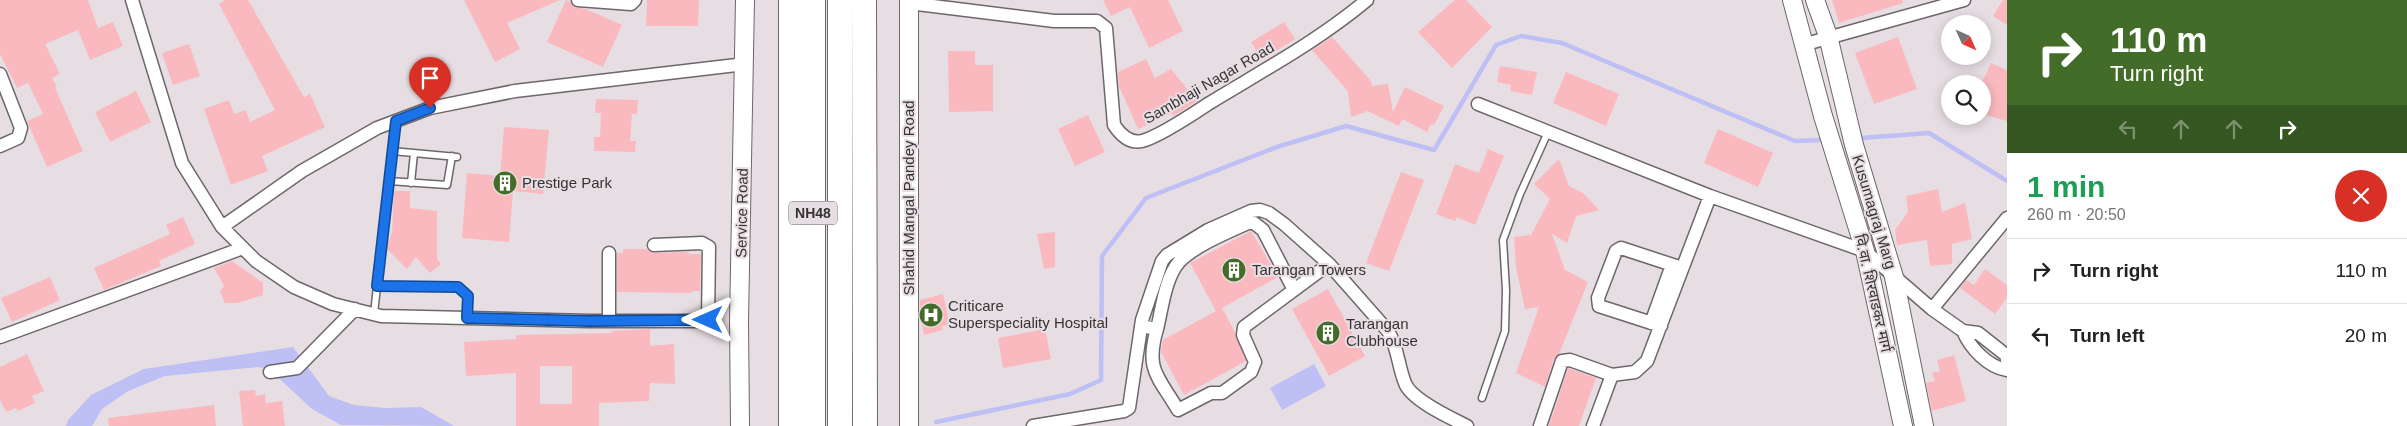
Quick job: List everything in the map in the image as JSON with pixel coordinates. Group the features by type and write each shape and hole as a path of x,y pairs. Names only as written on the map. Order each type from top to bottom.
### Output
{"highway":[{"path":"790,426 791,0"},
{"name":"NH48","path":"813,0 813,426"},
{"name":"NH48","path":"840,0 840,426"},
{"path":"864,0 864,426"}],"street":[{"path":"132,0 182,163 222,227 256,261 294,287 333,304 374,314 609,321 712,321 708,246 702,243 654,245"},
{"path":"578,0 631,4 635,0"},
{"name":"Service Road","path":"740,426 739,322 745,0"},
{"name":"Sambhaji Nagar Road","path":"909,2 1054,21 1097,21 1106,28 1114,125 1129,140 1141,141 1179,122 1336,26 1367,0"},
{"name":"Kusumagraj Marg","path":"1792,0 1806,44 1836,161"},
{"name":"Kusumagraj Marg","path":"1815,0 1828,36 1854,146 1894,277 1924,426"},
{"path":"1806,44 1828,36 1964,0"},
{"name":"Shahid Mangal Pandey Road","path":"909,2 909,426"},
{"path":"222,227 302,171 378,128 430,108 515,92 745,64"},
{"path":"0,146 18,138 22,128 2,83"},
{"path":"1478,104 1710,196 1865,251 1932,310 1963,331 1978,333 2006,356 2007,360"},
{"name":"वि.वा. शिरवाडकर मार्ग","path":"1836,161 1865,251 1903,426"},
{"path":"1540,426 1562,361 1570,360 1612,375 1635,372 1641,369 1648,361 1656,324 1677,266 1710,196"},
{"path":"1033,426 1129,408 1141,326 1164,258 1208,230 1251,211 1260,210 1276,218 1329,264 1388,331 1393,340 1408,389 1448,416 1467,426"},
{"path":"1932,310 2007,218"},
{"path":"1294,290 1263,230 1254,223 1248,223 1193,251 1178,263 1170,280 1150,355 1153,366 1178,410 1211,393 1222,393 1251,372 1255,362 1243,335 1244,327 1294,290 1329,264"},
{"path":"0,337 243,248"},
{"path":"1656,324 1599,306 1598,298 1616,251 1621,248 1677,266"},
{"path":"609,253 609,321"},
{"path":"270,372 296,368 355,309"},
{"path":"1141,326 1157,329"},
{"path":"1963,331 1968,344 1997,368 2007,370"},
{"path":"1593,426 1612,375"}],"lane":[{"path":"374,314 396,121"},
{"path":"1482,398 1505,331 1506,290 1503,240 1520,194 1548,132"},
{"path":"389,181 447,185 455,157 392,151"},
{"path":"411,183 414,153"},
{"path":"377,286 458,287 468,296 467,318"}],"water":[{"path":"293,347 329,396 354,405 385,408 421,407 454,426 341,425 312,409 269,369 258,367 165,376 128,391 102,409 92,426 66,426 68,420 91,395 144,369"},
{"path":"1314,364 1326,386 1282,410 1270,388"}],"building":[{"path":"0,0 88,0 98,28 113,22 123,46 90,60 78,30 45,44 60,74 52,78 57,87 55,88 83,151 47,167 27,121 43,114 28,83 17,88 0,54"},
{"path":"225,0 248,0 304,97 310,94 325,127 262,156 268,171 231,185 204,109 229,100 234,114 246,110 250,122 275,110 219,4"},
{"path":"464,0 560,0 507,23 520,49 495,62"},
{"path":"566,0 574,7 586,9 622,25 603,67 547,42"},
{"path":"647,0 699,0 698,26 646,26"},
{"path":"1103,0 1168,0 1183,31 1149,48 1130,7 1111,16"},
{"path":"1455,0 1466,0 1492,27 1452,68 1418,32"},
{"path":"1832,0 1902,0 1903,3 1839,23"},
{"path":"2003,0 2007,0 2007,25 1993,16"},
{"path":"1284,22 1295,39 1262,60 1251,42"},
{"path":"1332,37 1371,81 1372,86 1388,84 1393,112 1405,87 1444,106 1434,125 1431,124 1427,132 1402,119 1399,126 1365,110 1366,112 1351,117 1348,91 1312,50"},
{"path":"1898,37 1917,89 1874,104 1855,53"},
{"path":"189,44 200,76 173,85 162,53"},
{"path":"948,51 975,51 975,65 993,65 993,111 949,112"},
{"path":"1146,59 1155,78 1171,69 1197,101 1173,116 1172,113 1138,129 1119,86 1118,72"},
{"path":"1991,63 2007,70 2007,121 1991,117 1991,75 1985,75"},
{"path":"1500,66 1537,72 1532,95 1510,91 1511,85 1497,82"},
{"path":"1566,72 1619,94 1606,126 1553,103"},
{"path":"136,91 151,122 110,142 95,112"},
{"path":"596,99 638,100 637,114 632,114 630,141 636,141 635,152 594,151 594,137 600,137 601,113 595,113"},
{"path":"1088,115 1105,152 1075,166 1058,129"},
{"name":"Prestige Park","path":"504,127 549,130 543,194 513,191 509,242 462,238 467,173 500,176"},
{"path":"1718,129 1773,153 1758,187 1704,163"},
{"path":"1488,149 1504,156 1475,225 1457,217 1455,221 1436,214 1455,164 1479,173"},
{"path":"1559,159 1569,186 1583,193 1599,210 1576,216 1567,243 1552,234 1565,270 1588,282 1559,354 1554,358 1545,387 1516,373 1539,307 1525,309 1516,267 1514,237 1531,235 1550,199 1534,184"},
{"path":"1401,172 1424,180 1389,271 1366,263"},
{"path":"1938,189 1942,212 1965,203 1972,239 1952,244 1952,264 1930,266 1927,240 1897,245 1895,230 1908,212 1906,196"},
{"path":"394,191 410,191 410,208 437,211 437,259 441,264 430,273 416,257 407,269 386,248 392,232"},
{"path":"183,217 195,244 159,261 161,266 104,290 94,268 170,234 166,225"},
{"path":"1251,231 1278,277 1222,308 1235,332 1246,361 1184,395 1161,352 1163,340 1216,311 1190,263"},
{"path":"1055,232 1055,267 1044,269 1037,234"},
{"path":"623,249 647,249 654,253 689,252 689,254 701,254 700,291 692,291 691,293 617,292 617,253 623,253"},
{"path":"232,261 263,283 263,295 237,303 225,303 220,292 224,286 214,268"},
{"path":"1985,269 2007,285 2007,298 1995,314 1960,288 1966,280 1974,285"},
{"path":"50,277 60,300 12,322 1,298"},
{"name":"Tarangan Clubhouse","path":"1328,289 1365,356 1329,376 1292,309"},
{"path":"943,294 950,325 942,326 943,330 924,335 920,314 920,300"},
{"path":"650,329 650,346 674,344 675,384 650,383 649,401 599,403 599,426 516,426 516,373 466,376 464,342 516,339 516,335 613,333 612,331","holes":["540,366 572,366 572,404 540,404"]},
{"path":"1045,329 1051,359 1003,368 998,338"},
{"path":"27,354 44,391 32,396 35,403 18,411 16,408 6,412 0,400 0,367"},
{"path":"1954,355 1966,401 1932,411 1926,383 1935,381 1932,373 1940,371 1937,360"},
{"path":"1568,368 1596,378 1579,426 1549,426"},
{"path":"255,390 256,396 265,394 266,403 282,401 285,426 243,426 239,391"},
{"path":"214,405 216,426 109,426 108,418"}],"waterway":[{"path":"936,422 1070,394 1101,380 1102,256 1146,198 1277,147 1346,126 1434,150 1496,45 1521,36 1562,43 1795,141 1821,140"},
{"path":"1861,138 1929,133 2007,181"}],"place":[{"name":"Prestige Park","path":"505,183"},
{"name":"Tarangan Towers","path":"1234,270"},
{"name":"Criticare Superspeciality Hospital","path":"931,315"},
{"name":"Tarangan Clubhouse","path":"1328,333"}],"route":[{"path":"430,108 396,121 377,286 458,287 465,291 468,296 467,318 589,321 708,320"}]}
